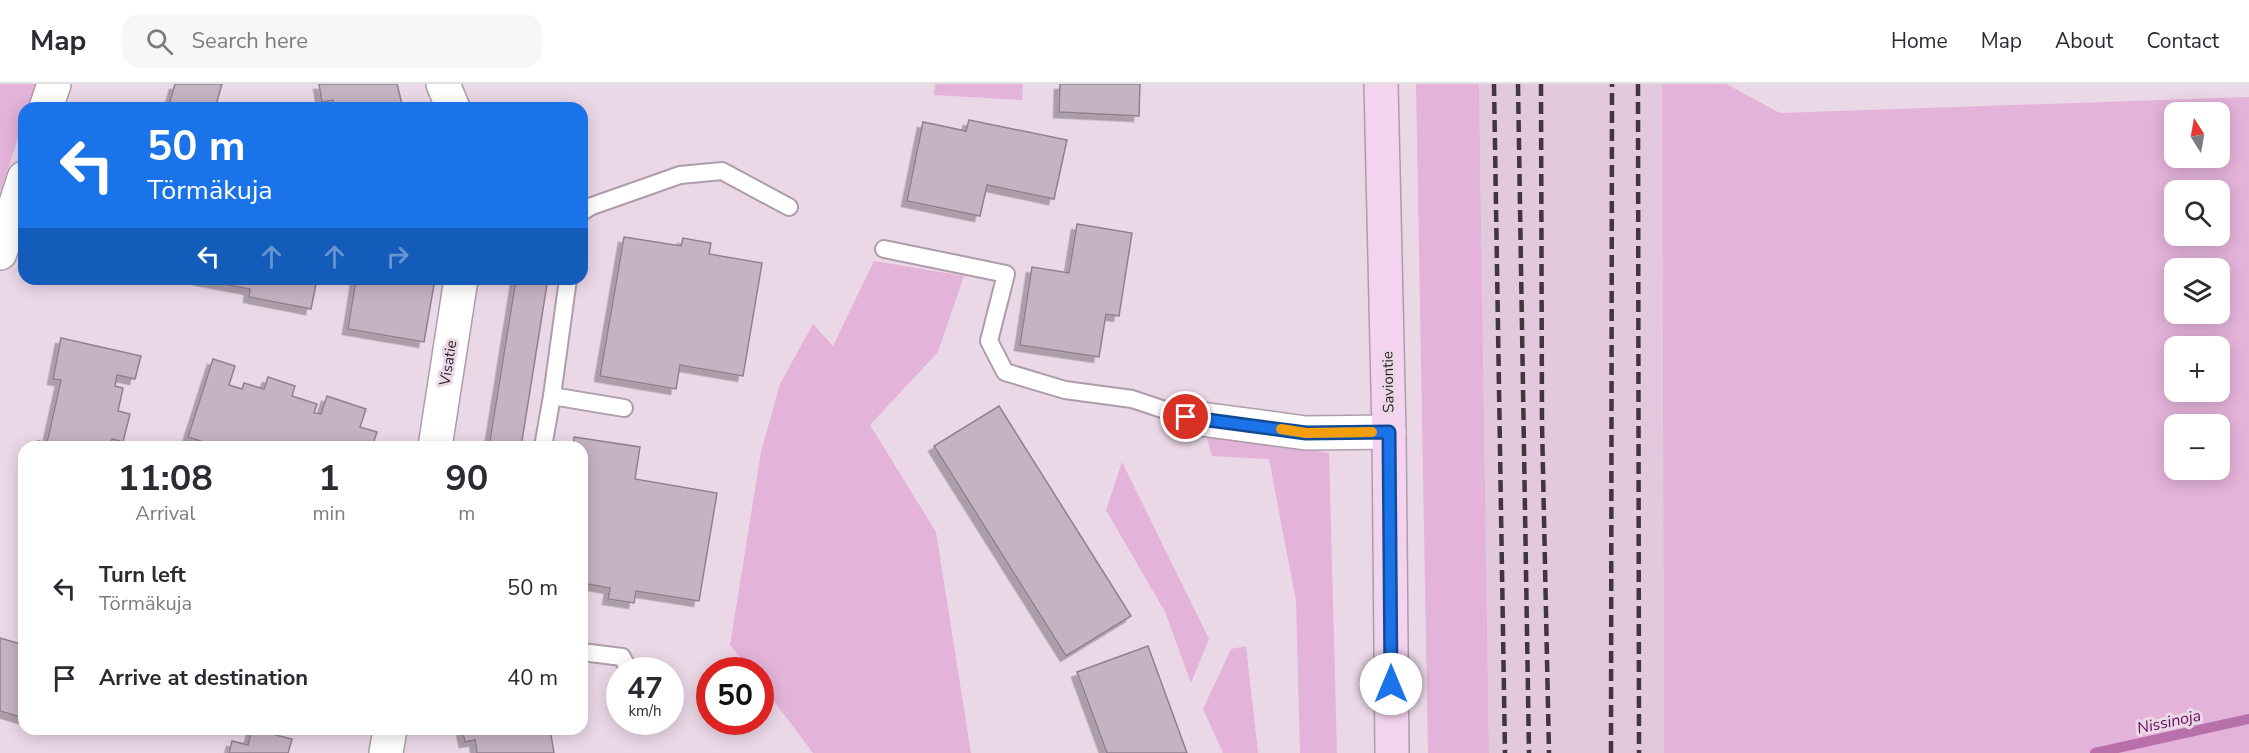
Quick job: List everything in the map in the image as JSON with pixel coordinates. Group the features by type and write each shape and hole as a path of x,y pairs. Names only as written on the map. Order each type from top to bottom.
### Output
{"main road":[{"name":"Saviontie","path":"1381,84 1389,432 1392,753"}],"street":[{"path":"48,102 54,84"},
{"path":"442,84 450,102"},
{"path":"0,253 18,197"},
{"name":"Visatie","path":"436,441 460,285"},
{"path":"1186,417 1306,433 1389,432"},
{"path":"386,753 389,735"}],"lane":[{"path":"588,208 680,175 722,171 789,207"},
{"path":"884,249 1006,274 989,341 1005,372 1065,390 1132,399 1186,417"},
{"path":"544,441 567,285"},
{"path":"552,396 624,408"},
{"path":"588,653 622,657"}],"shaded area":[{"path":"0,84 36,84 30,102 18,102 18,138 0,193"},
{"path":"935,84 1023,84 1022,100 934,95"},
{"path":"1416,84 1479,84 1489,753 1428,753"},
{"path":"1479,84 1662,84 1664,753 1489,753"},
{"path":"1662,84 1726,84 1780,113 2249,97 2249,753 1664,753"},
{"path":"874,261 964,276 938,352 870,425 936,532 971,753 813,753 774,701 774,657 740,657 730,645 761,452 780,384 813,324 833,346"},
{"path":"1206,435 1329,453 1337,753 1300,753 1296,601 1269,459 1212,456"},
{"path":"1122,462 1209,639 1191,683 1165,612 1106,510"},
{"path":"1246,646 1258,753 1223,753 1203,709 1231,649"}],"building":[{"path":"175,84 222,84 217,102 170,102"},
{"path":"319,84 397,84 402,102 334,102 333,100 322,102"},
{"path":"1060,84 1140,84 1139,116 1059,112"},
{"path":"969,120 1067,140 1054,199 987,185 980,216 907,201 923,122 966,131"},
{"path":"1077,224 1132,233 1119,316 1106,314 1099,357 1020,345 1032,267 1069,273"},
{"path":"624,237 681,246 683,238 711,243 709,254 762,263 743,376 680,365 676,389 600,376"},
{"path":"229,285 316,285 311,309 249,297 250,289"},
{"path":"355,285 434,285 424,342 348,329"},
{"path":"515,285 547,285 522,441 490,441"},
{"path":"61,338 141,356 135,379 117,375 115,386 123,388 118,411 130,414 123,441 112,439 112,441 47,441 61,380 53,379"},
{"path":"213,359 235,366 229,385 242,389 244,383 264,389 268,377 295,386 292,396 317,404 314,413 321,414 327,396 366,409 360,427 377,432 374,441 200,441 188,437"},
{"path":"999,406 1131,616 1066,656 934,446"},
{"path":"574,437 640,447 635,479 717,493 699,601 636,591 634,603 608,599 610,588 588,584 588,441 574,441"},
{"path":"0,638 18,643 18,716 0,711"},
{"path":"1148,646 1187,753 1107,753 1077,672"},
{"path":"250,735 276,735 292,739 288,753 229,753 232,741 248,745"},
{"path":"463,735 551,735 554,753 477,753 475,740 465,742"}],"waterway":[{"name":"Nissinoja","path":"2095,753 2249,719"}],"railway":[{"path":"1494,84 1505,753"},
{"path":"1518,84 1529,753"},
{"path":"1541,84 1542,424 1549,753"},
{"path":"1611,753 1612,84"},
{"path":"1638,84 1639,753"}],"slow traffic":[{"path":"1281,429 1306,433 1372,432"}],"route":[{"path":"1186,417 1306,433 1389,432 1391,684"}]}
